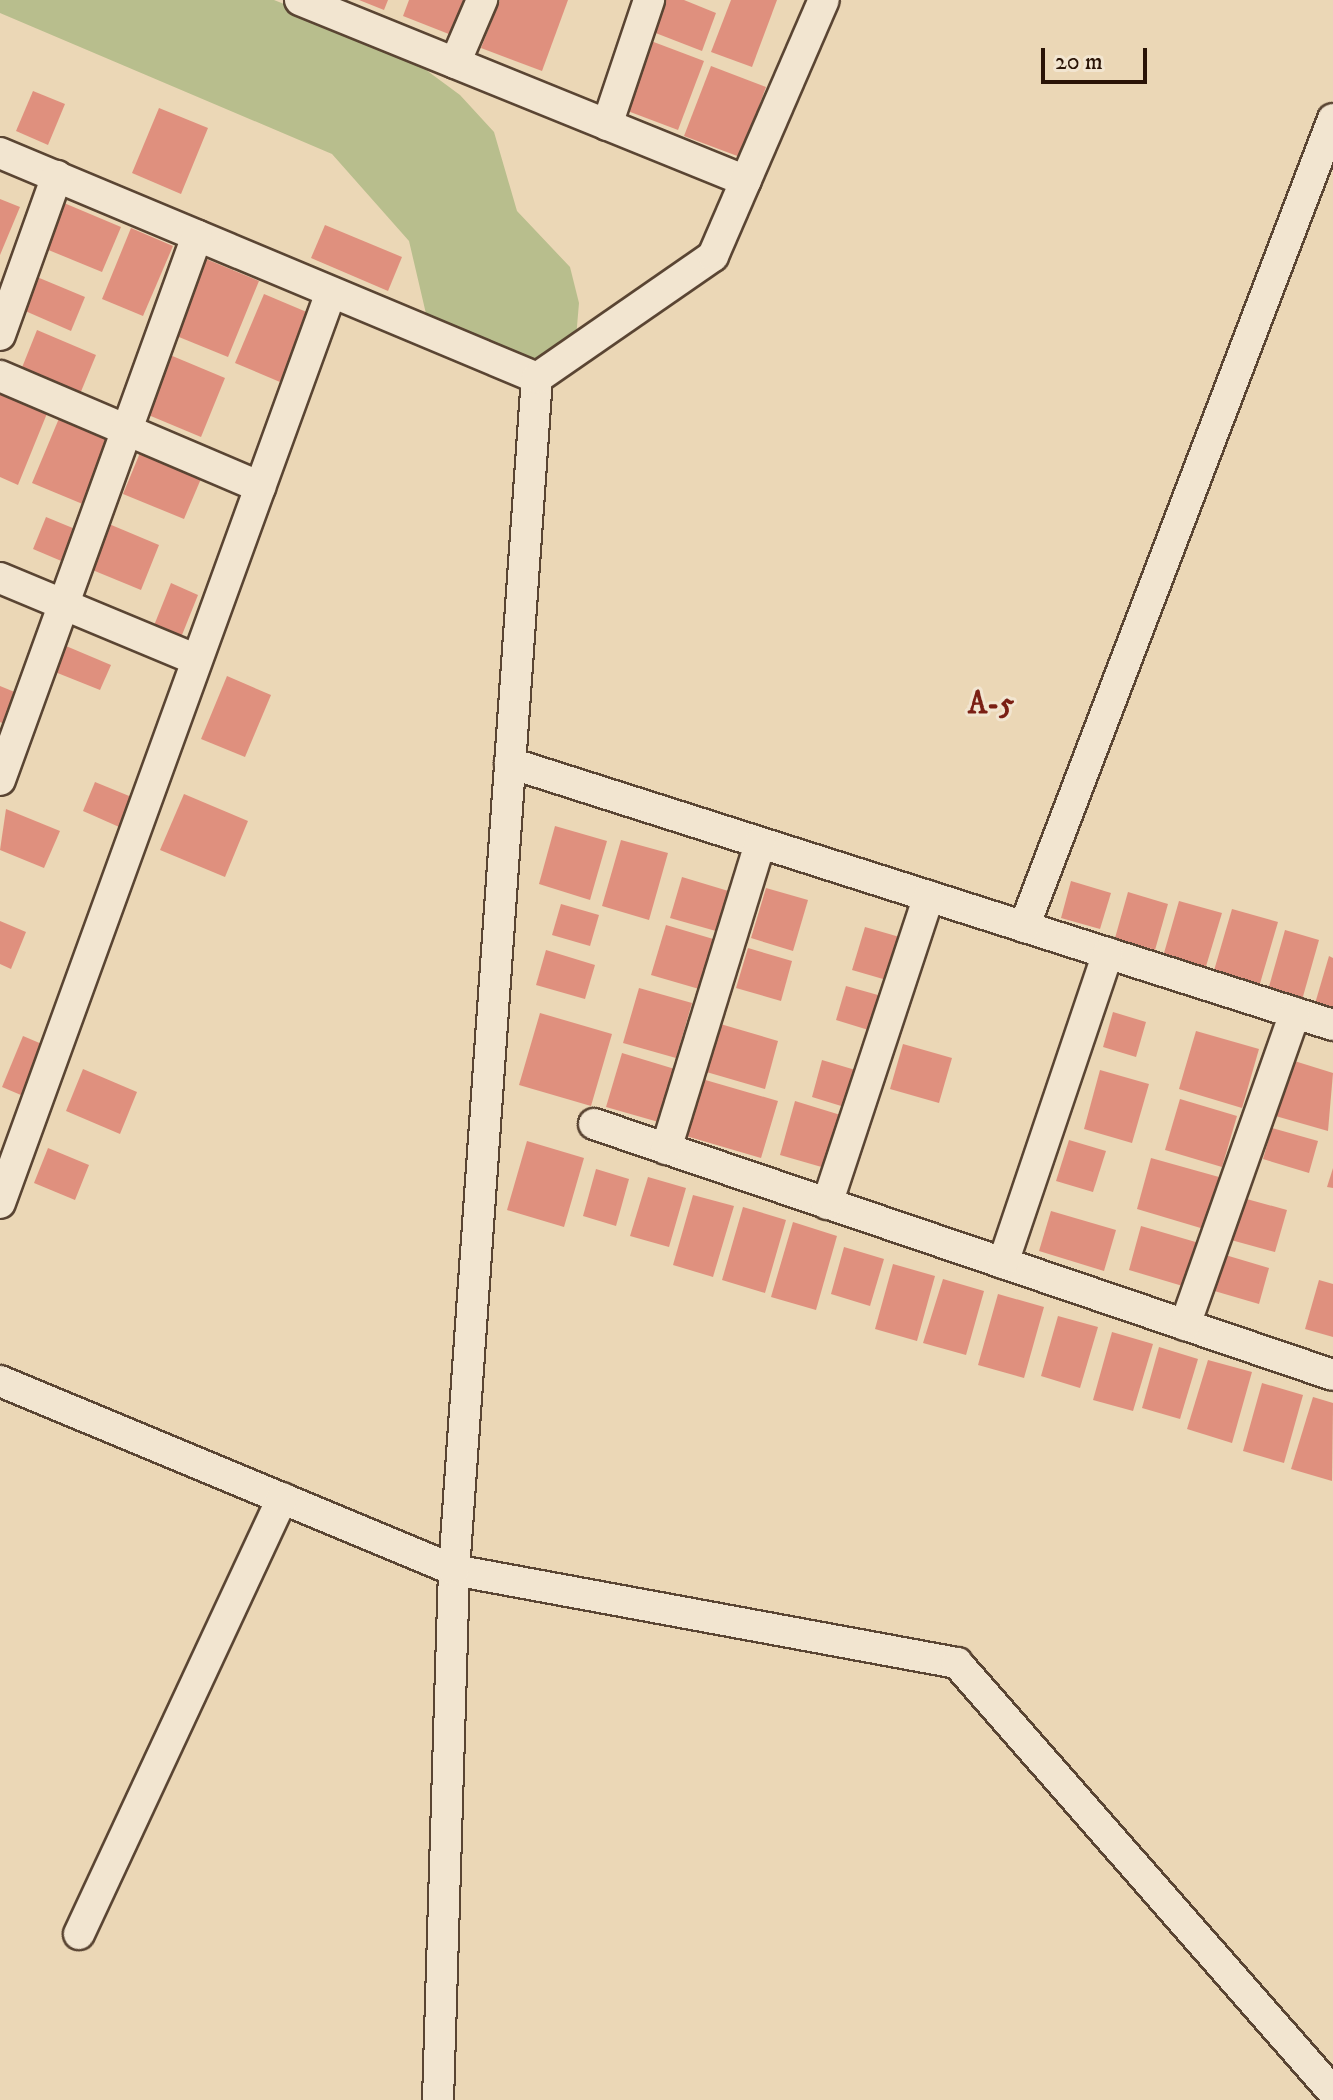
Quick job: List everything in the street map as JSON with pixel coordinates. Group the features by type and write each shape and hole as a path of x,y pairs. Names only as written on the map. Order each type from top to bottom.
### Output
{"street":[{"path":"455,63 482,0"},
{"path":"607,125 649,0"},
{"path":"537,378 713,256 824,0"},
{"path":"315,3 746,181"},
{"path":"1024,927 1333,119"},
{"path":"0,153 537,378"},
{"path":"0,335 57,176"},
{"path":"0,780 197,236"},
{"path":"0,1203 331,292"},
{"path":"0,376 260,487"},
{"path":"438,2100 454,1570 537,378"},
{"path":"0,578 197,660"},
{"path":"510,763 1333,1025"},
{"path":"666,1149 760,843"},
{"path":"827,1204 929,896"},
{"path":"1003,1263 1108,953"},
{"path":"1185,1325 1295,1013"},
{"path":"594,1124 1333,1375"},
{"path":"0,1381 454,1570 957,1663 1333,2092"},
{"path":"79,1934 282,1498"}],"green space":[{"path":"0,0 274,0 399,50 460,95 494,132 517,211 570,267 579,303 576,338 536,366 427,318 409,241 332,154 0,13"}],"building":[{"path":"359,0 388,0 384,10"},
{"path":"409,0 473,0 459,38 403,16"},
{"path":"500,0 568,0 542,71 481,48"},
{"path":"665,0 684,0 716,13 702,51 653,32"},
{"path":"731,0 777,0 752,67 711,52"},
{"path":"651,41 704,61 678,130 625,110"},
{"path":"711,66 766,87 740,157 684,136"},
{"path":"33,91 65,104 48,145 16,131"},
{"path":"159,108 208,128 181,194 132,173"},
{"path":"0,199 20,207 0,255"},
{"path":"64,203 121,227 102,272 46,249"},
{"path":"325,225 402,257 388,291 311,258"},
{"path":"131,228 173,246 143,316 102,299"},
{"path":"206,259 259,281 228,357 174,335"},
{"path":"37,277 85,297 71,331 23,310"},
{"path":"264,294 309,313 280,382 235,363"},
{"path":"37,330 96,355 80,394 21,370"},
{"path":"170,355 225,378 201,437 146,414"},
{"path":"0,391 48,411 18,485 0,477"},
{"path":"60,416 112,439 85,505 32,483"},
{"path":"142,448 203,474 184,519 123,494"},
{"path":"46,517 80,531 66,563 33,549"},
{"path":"109,524 159,545 141,590 90,569"},
{"path":"171,583 198,595 180,640 153,628"},
{"path":"66,646 111,665 100,690 55,672"},
{"path":"227,676 271,695 245,757 201,739"},
{"path":"0,686 17,693 4,724 0,722"},
{"path":"95,782 139,800 126,830 83,811"},
{"path":"184,794 248,821 225,877 160,850"},
{"path":"6,809 60,831 44,868 0,850"},
{"path":"555,826 607,841 590,900 539,884"},
{"path":"621,840 668,853 649,920 602,906"},
{"path":"682,877 735,893 723,933 670,918"},
{"path":"1071,881 1111,893 1100,929 1061,918"},
{"path":"766,888 808,900 793,951 751,938"},
{"path":"1128,892 1168,904 1155,950 1115,938"},
{"path":"1179,901 1222,913 1204,973 1162,960"},
{"path":"561,904 599,915 590,946 552,935"},
{"path":"1232,909 1278,922 1259,987 1213,974"},
{"path":"0,921 26,932 11,969 0,964"},
{"path":"666,925 720,941 706,991 651,975"},
{"path":"865,927 903,938 890,981 852,970"},
{"path":"1285,930 1319,940 1302,1000 1268,990"},
{"path":"748,948 792,961 781,1001 736,988"},
{"path":"546,950 595,965 585,999 536,985"},
{"path":"1329,956 1333,958 1333,1012 1314,1007"},
{"path":"846,986 885,997 875,1032 836,1020"},
{"path":"639,988 692,1003 676,1058 623,1043"},
{"path":"1113,1012 1146,1022 1136,1057 1103,1047"},
{"path":"540,1013 612,1034 591,1106 519,1085"},
{"path":"717,1023 778,1041 765,1089 703,1071"},
{"path":"1196,1031 1259,1049 1242,1108 1179,1089"},
{"path":"23,1036 49,1047 28,1098 2,1087"},
{"path":"903,1044 952,1058 939,1103 890,1089"},
{"path":"622,1053 678,1070 662,1123 606,1107"},
{"path":"1288,1059 1333,1073 1328,1131 1272,1115"},
{"path":"822,1060 862,1072 851,1109 812,1097"},
{"path":"83,1069 137,1092 120,1134 66,1111"},
{"path":"1100,1070 1149,1084 1132,1143 1084,1129"},
{"path":"702,1079 778,1101 761,1158 686,1136"},
{"path":"1180,1099 1237,1116 1222,1167 1165,1150"},
{"path":"795,1101 847,1117 832,1170 780,1155"},
{"path":"1272,1128 1318,1141 1309,1173 1263,1159"},
{"path":"1069,1140 1106,1151 1093,1192 1056,1181"},
{"path":"527,1141 584,1158 564,1227 507,1210"},
{"path":"48,1148 89,1165 75,1200 34,1183"},
{"path":"1151,1158 1219,1177 1204,1229 1137,1209"},
{"path":"1333,1168 1333,1188 1327,1187"},
{"path":"596,1169 629,1179 616,1226 583,1216"},
{"path":"648,1177 686,1188 669,1247 630,1236"},
{"path":"693,1195 734,1206 713,1277 673,1265"},
{"path":"1243,1198 1287,1210 1275,1252 1231,1240"},
{"path":"743,1207 786,1220 765,1293 722,1280"},
{"path":"1051,1211 1116,1230 1104,1271 1039,1251"},
{"path":"793,1222 837,1236 816,1310 771,1297"},
{"path":"1141,1226 1199,1243 1186,1287 1129,1270"},
{"path":"844,1247 884,1259 870,1306 831,1294"},
{"path":"1222,1254 1269,1268 1259,1304 1211,1290"},
{"path":"893,1264 935,1276 917,1341 875,1329"},
{"path":"943,1279 984,1291 966,1355 923,1343"},
{"path":"1319,1280 1333,1284 1333,1337 1305,1329"},
{"path":"998,1294 1044,1307 1024,1378 978,1365"},
{"path":"1058,1316 1098,1327 1080,1388 1041,1376"},
{"path":"1112,1332 1153,1344 1133,1411 1093,1400"},
{"path":"1159,1347 1198,1359 1180,1419 1142,1408"},
{"path":"1208,1360 1252,1372 1232,1443 1187,1429"},
{"path":"1262,1383 1303,1395 1284,1463 1243,1451"},
{"path":"1313,1397 1333,1403 1332,1481 1291,1469"}],"district":[{"name":"A-5","path":"991,705"}]}
